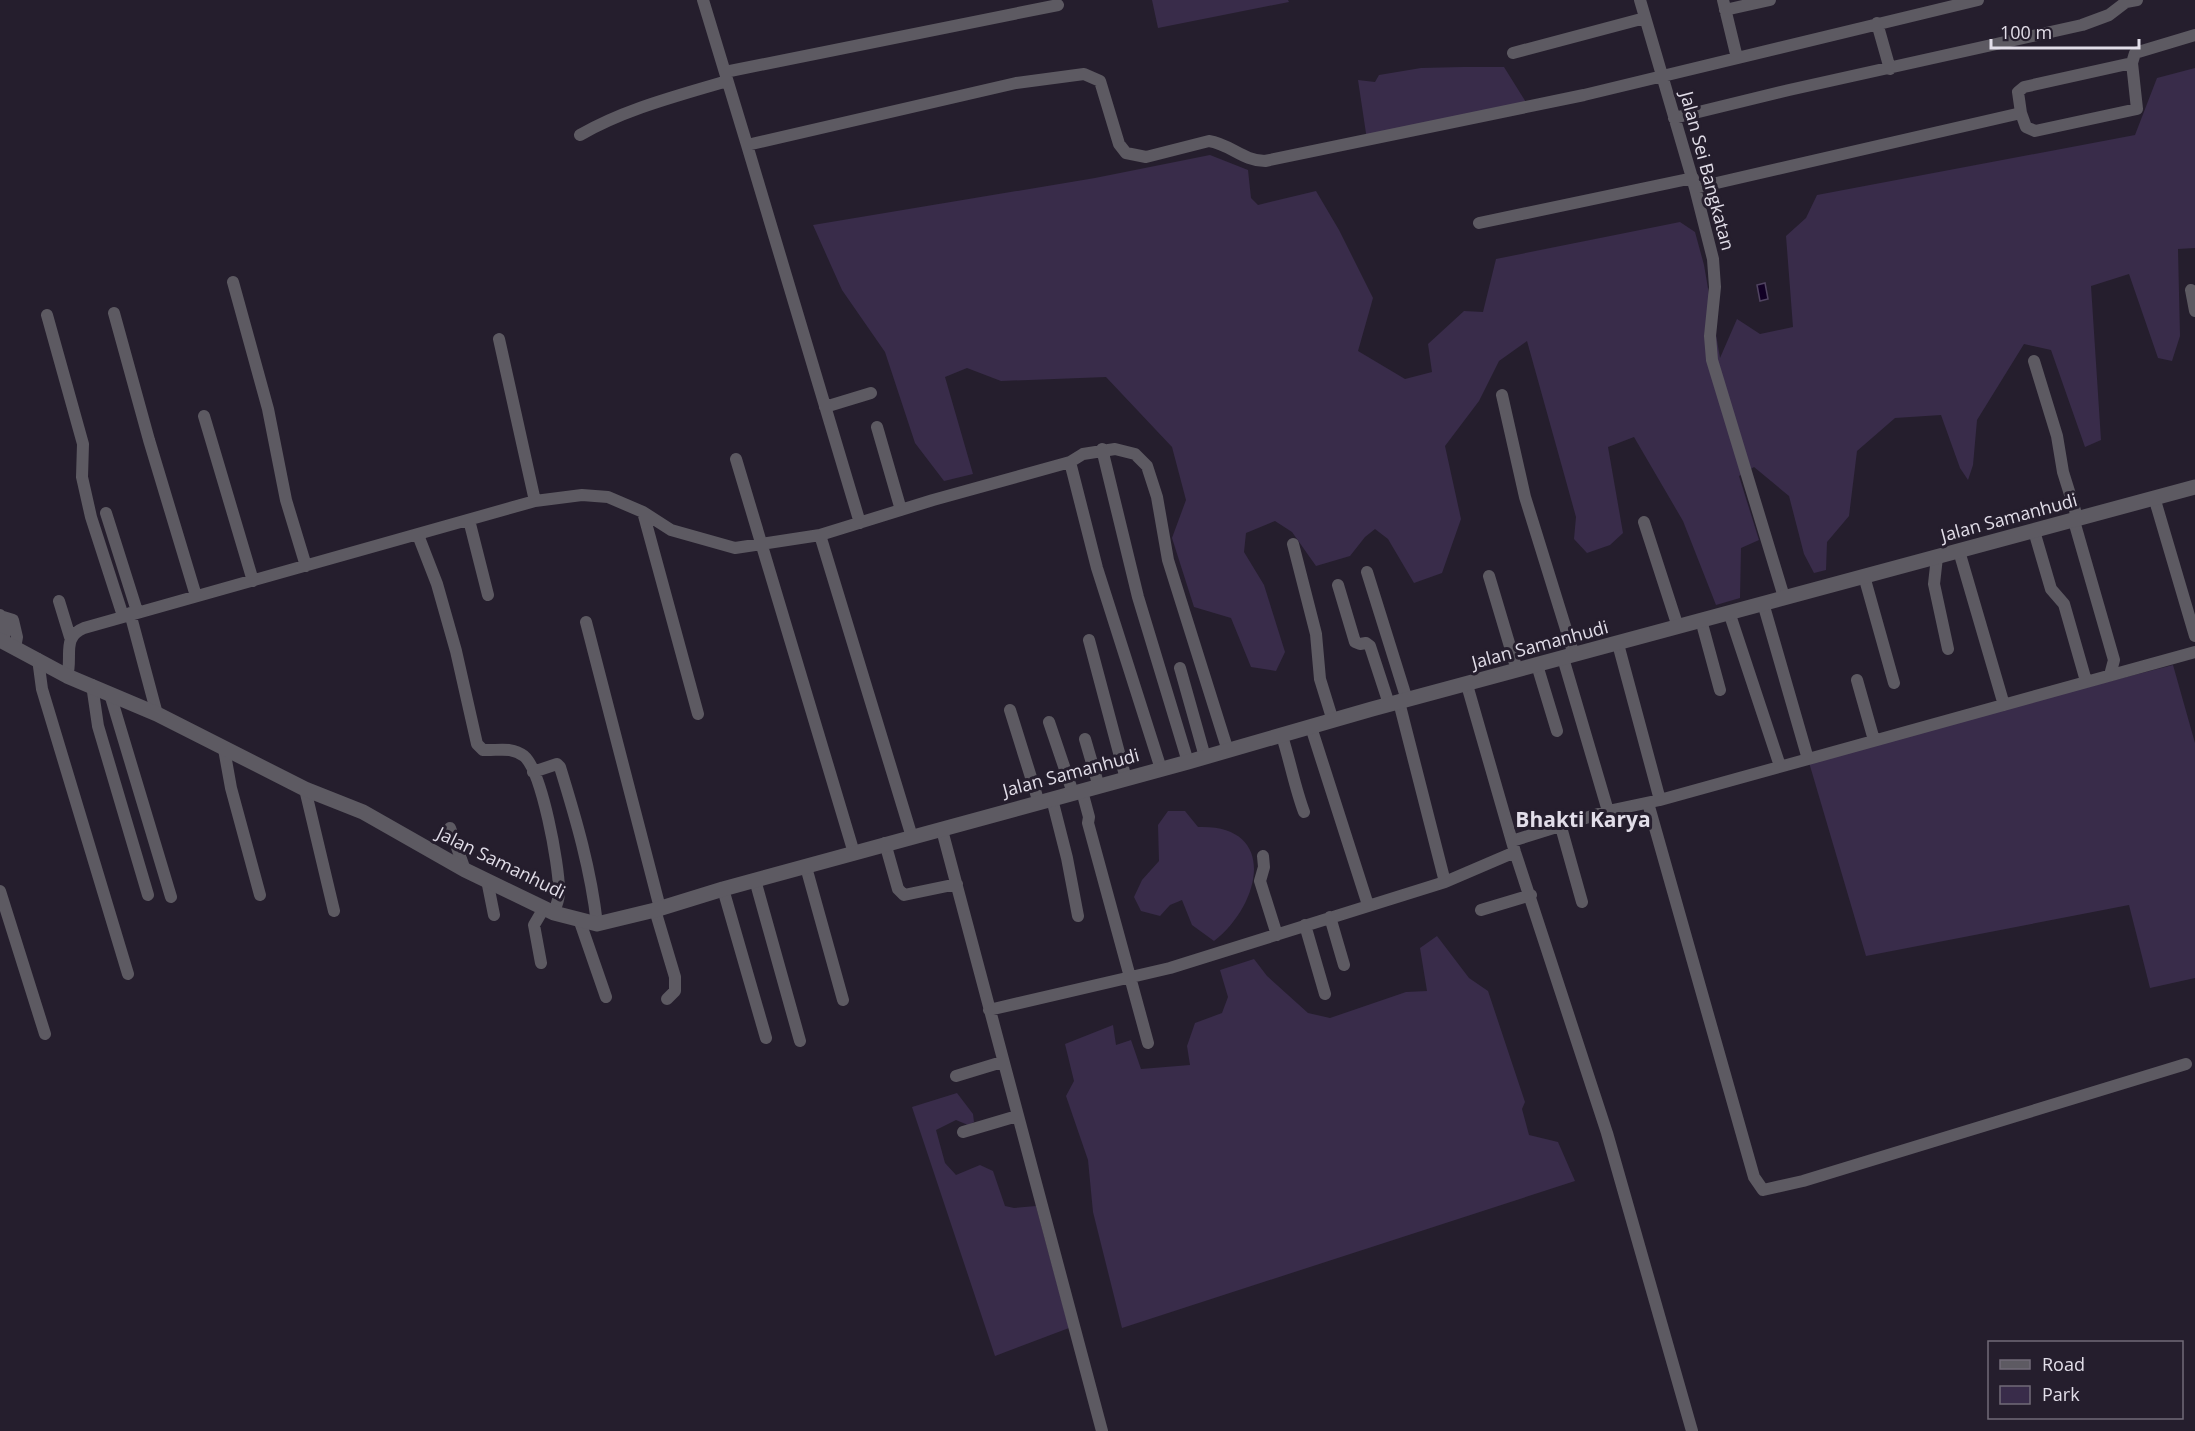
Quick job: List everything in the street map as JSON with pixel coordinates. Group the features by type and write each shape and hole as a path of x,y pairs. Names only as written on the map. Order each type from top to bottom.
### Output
{"street":[{"path":"703,0 860,523"},
{"name":"Jalan Sei Bangkatan","path":"1640,0 1694,183 1715,274 1710,336 1712,360 1784,597"},
{"path":"1737,58 1724,5 1770,0"},
{"path":"747,145 1016,83 1084,74 1100,81 1119,144 1126,153 1146,158 1209,141 1220,142 1254,161 1265,161 1480,117 1662,76 1978,0"},
{"path":"2107,0 2113,13"},
{"path":"1674,118 2082,26 2113,13 2126,2 2137,0"},
{"path":"580,135 600,123 726,76 1058,5"},
{"path":"1513,53 1645,18"},
{"path":"1877,23 1890,69"},
{"path":"2132,63 2024,87 2018,92 2026,127 2035,131 2137,110 2132,63 2137,52 2195,35"},
{"path":"1479,223 1694,183 2021,113"},
{"path":"233,282 268,409 286,501 306,566"},
{"path":"2191,290 2195,311"},
{"path":"114,312 148,440 196,596"},
{"path":"46,315 83,444 82,477 91,517 130,613"},
{"path":"499,339 535,501"},
{"path":"2034,361 2057,436 2062,472 2115,663 2109,670 2110,675"},
{"path":"825,407 871,393"},
{"path":"1502,395 1525,497 1569,656 1608,811"},
{"path":"204,416 253,581"},
{"path":"877,427 901,510"},
{"path":"1102,449 1138,597 1188,762"},
{"path":"67,676 70,665 68,644 70,637 76,631 130,613 253,581 535,501 582,495 608,497 643,513 671,530 706,542 735,548 763,546 820,536 901,510 1070,462 1083,454 1102,449 1124,450 1135,454 1147,466 1157,497 1168,561 1228,751"},
{"path":"736,459 854,853"},
{"path":"1070,462 1096,568 1161,769"},
{"name":"Jalan Samanhudi","path":"6,643 67,676 157,714 305,789 363,812 465,870 549,910 597,924 657,909 885,843 942,830 1228,751 1398,702 2195,487"},
{"path":"2154,497 2195,636"},
{"path":"106,513 157,714"},
{"path":"643,513 698,714"},
{"path":"469,520 488,595"},
{"path":"1644,522 1678,627"},
{"path":"2034,531 2051,589 2064,604 2086,681"},
{"path":"418,535 437,584 453,640 477,744 483,750 500,748 522,754 533,772 544,800 555,851 560,892 549,910 534,925 541,963"},
{"path":"820,536 912,837"},
{"path":"1293,544 1316,634 1320,679 1333,721"},
{"path":"1959,552 2004,705"},
{"path":"1936,557 1934,584 1948,649"},
{"path":"1367,572 1445,882"},
{"path":"1489,576 1517,670"},
{"path":"1864,576 1894,683"},
{"path":"1338,585 1355,642 1366,643 1370,646 1398,702"},
{"path":"59,602 70,637"},
{"path":"1762,603 1809,759"},
{"path":"1729,612 1780,766"},
{"path":"0,615 6,643"},
{"path":"1701,621 1720,690"},
{"path":"586,622 675,977 675,991 667,999"},
{"path":"1089,640 1126,779"},
{"path":"1618,644 1654,802 1754,1177 1763,1190 1803,1181 2186,1065"},
{"path":"989,1010 1130,978 1445,882 1514,846 1561,826 1608,811 1654,802 2195,652"},
{"path":"38,659 42,689 128,974"},
{"path":"1537,665 1557,731"},
{"path":"1180,668 1205,757"},
{"path":"1857,681 1874,740"},
{"path":"92,685 98,726 148,895"},
{"path":"1467,685 1514,846 1608,1133 1692,1431"},
{"path":"110,694 171,897"},
{"path":"1010,710 1067,858 1077,916"},
{"path":"1049,722 1089,817 1088,823 1148,1043"},
{"path":"1311,727 1368,905"},
{"path":"1282,735 1297,785 1299,802 1304,812"},
{"path":"1085,739 1099,786"},
{"path":"224,749 231,788 260,895"},
{"path":"533,772 557,764 560,767 580,834 593,890 597,924"},
{"path":"305,789 333,911"},
{"path":"1561,826 1582,902"},
{"path":"450,828 465,870"},
{"path":"942,830 1102,1431"},
{"path":"885,843 898,889 904,896 957,884"},
{"path":"1263,856 1264,867 1260,881 1277,935"},
{"path":"806,867 843,1000"},
{"path":"486,880 494,915"},
{"path":"755,880 800,1041"},
{"path":"723,889 766,1038"},
{"path":"0,891 45,1034"},
{"path":"1481,910 1531,895"},
{"path":"1330,917 1344,965"},
{"path":"579,919 606,997"},
{"path":"1305,925 1325,994"},
{"path":"956,1076 1002,1062"},
{"path":"963,1132 1017,1116"}],"green space":[{"path":"1152,0 1288,0 1289,2 1158,28"},
{"path":"1504,67 1529,107 1367,140 1358,80 1375,82 1379,75 1421,68"},
{"path":"2195,68 2195,248 2178,249 2180,336 2172,361 2158,358 2129,274 2091,286 2101,440 2085,447 2051,350 2024,344 1977,420 1973,465 1968,480 1960,468 1941,415 1895,418 1857,451 1849,516 1827,542 1826,570 1814,573 1804,554 1789,496 1754,467 1739,476 1759,540 1741,548 1740,598 1716,605 1683,521 1634,437 1608,447 1623,533 1610,545 1587,553 1574,539 1576,517 1527,341 1499,361 1479,401 1445,446 1461,519 1442,573 1414,583 1388,539 1375,529 1365,537 1350,556 1316,566 1292,532 1275,521 1246,533 1244,552 1264,585 1285,652 1276,671 1251,667 1231,618 1194,607 1172,538 1186,500 1172,447 1106,377 1001,381 967,368 945,377 973,474 944,481 915,443 885,352 842,290 813,225 1095,178 1210,155 1248,170 1251,198 1258,205 1316,191 1339,230 1373,298 1358,351 1405,379 1432,372 1428,344 1464,311 1483,312 1496,259 1680,222 1695,232 1704,265 1720,358 1737,319 1760,334 1793,327 1786,236 1806,218 1817,195 2135,135 2157,78"},
{"path":"2173,665 2195,743 2195,978 2150,988 2129,905 1866,956 1808,759"},
{"path":"1168,811 1185,811 1198,827 1224,830 1241,838 1251,852 1254,869 1251,888 1243,908 1230,926 1214,941 1192,925 1182,900 1170,905 1160,916 1141,911 1134,897 1142,880 1159,861 1158,825"},
{"path":"1437,936 1469,978 1488,991 1525,1102 1522,1109 1529,1135 1558,1142 1575,1181 1122,1328 1093,1212 1088,1160 1066,1096 1074,1081 1065,1044 1113,1025 1116,1045 1131,1040 1141,1069 1190,1065 1187,1046 1195,1023 1222,1013 1228,997 1220,970 1254,959 1267,976 1308,1013 1330,1018 1406,992 1427,991 1420,948"},
{"path":"957,1093 973,1114 974,1122 968,1125 956,1120 936,1130 945,1163 956,1175 980,1165 993,1171 1005,1206 1014,1208 1036,1206 1069,1328 995,1356 912,1107"}],"shaded area":[{"path":"1765,283 1768,299 1760,301 1757,285"}],"district":[{"name":"Bhakti Karya","path":"1583,820"}]}
